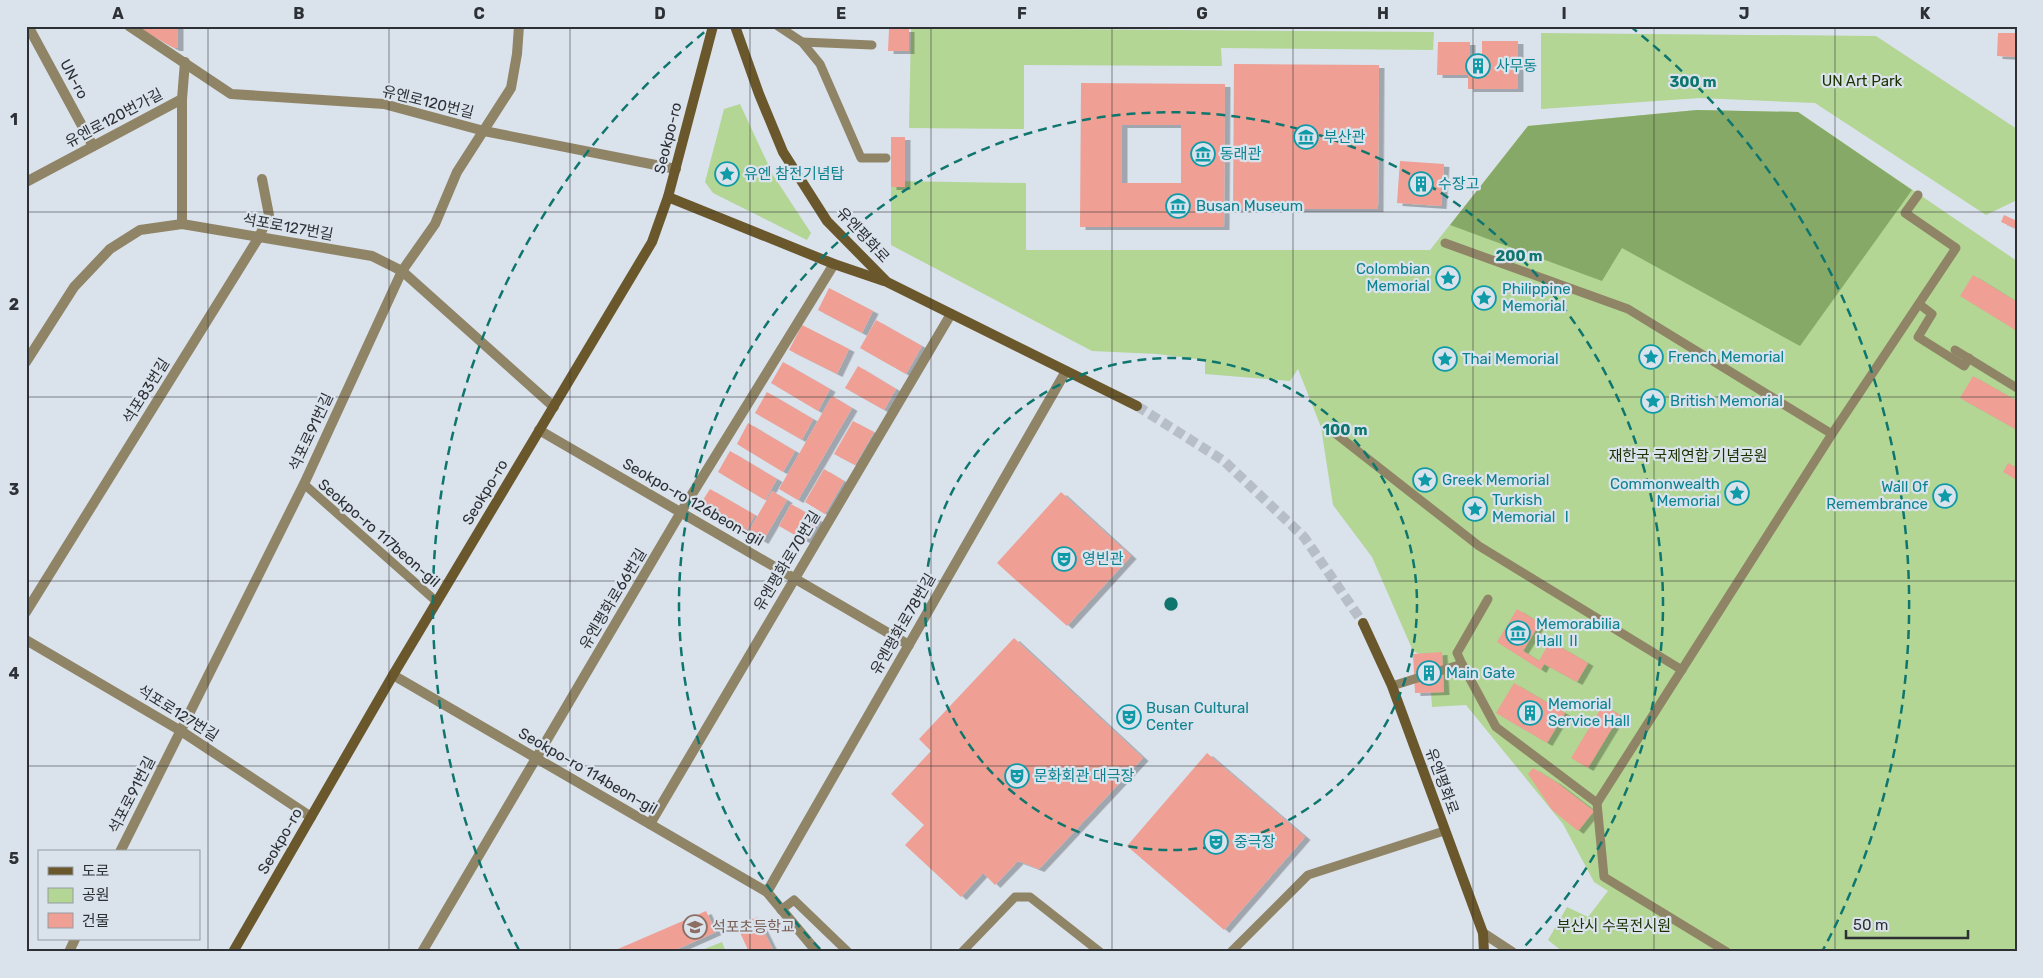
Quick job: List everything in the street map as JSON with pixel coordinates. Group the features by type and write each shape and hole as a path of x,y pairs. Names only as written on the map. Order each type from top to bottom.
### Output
{"main road":[{"name":"Seokpo-ro","path":"233,952 393,675 652,242 676,169 713,26"},
{"name":"유엔평화로","path":"736,26 759,94 783,152 827,221 887,282 1136,406"},
{"path":"668,197 834,264 887,282"},
{"name":"유엔평화로","path":"1363,623 1392,686 1482,933 1484,952"}],"street":[{"name":"UN-ro","path":"28,26 93,146"},
{"name":"유엔로120번길","path":"129,26 231,94 384,104 484,131 676,169"},
{"name":"석포로91번길","path":"121,850 304,484 402,271 435,224 457,172 510,88 517,54 519,26"},
{"name":"유엔로120번가길","path":"26,182 182,99 185,62"},
{"path":"182,99 182,224"},
{"name":"석포83번길","path":"26,612 259,237 270,215 262,179"},
{"name":"석포로127번길","path":"26,362 74,287 110,249 140,230 182,224 372,256 402,271 554,406"},
{"name":"유엔평화로66번길","path":"422,952 681,512 834,264"},
{"name":"유엔평화로70번길","path":"650,824 951,314"},
{"name":"유엔평화로78번길","path":"767,892 1066,371"},
{"name":"Seokpo-ro 126beon-gil","path":"539,430 909,645"},
{"name":"석포로127번길","path":"26,640 181,731 311,817"},
{"name":"Seokpo-ro 114beon-gil","path":"393,675 767,892"},
{"path":"767,892 817,952"},
{"path":"1482,933 1512,952"},
{"path":"69,952 75,940"}],"lane":[{"path":"778,26 802,42 820,64 861,158 886,158"},
{"path":"802,42 872,46"},
{"path":"1727,952 1604,877 1597,803 1832,434 1956,248 1905,213 1918,195"},
{"path":"1445,243 1628,308 1832,434"},
{"path":"1919,304 1932,314 1918,337 1964,366 1969,358"},
{"path":"1955,350 2017,388"},
{"path":"1336,434 1479,546 1682,670"},
{"name":"Seokpo-ro 117beon-gil","path":"304,484 437,602"},
{"path":"1488,600 1457,653 1462,664 1496,727 1597,803"},
{"path":"1392,686 1462,664"},
{"path":"1230,952 1308,875 1444,831"},
{"path":"962,952 1015,897 1030,897 1100,952"},
{"path":"781,910 794,900 848,952"}],"green space":[{"path":"911,28 1434,32 1433,50 1221,48 1222,66 1024,65 1024,129 909,128"},
{"name":"UN Art Park","path":"1541,33 1876,36 2017,129 2017,200 1986,215 1815,103 1700,98 1541,109"},
{"path":"740,104 773,175 811,233 807,240 713,193 705,182 724,109"},
{"name":"재한국 국제연합 기념공원","path":"1697,110 1798,112 2017,261 2017,952 1563,952 1548,940 1567,907 1588,917 1608,891 1594,882 1563,824 1466,705 1432,707 1431,693 1419,654 1413,651 1372,557 1333,505 1321,427 1298,369 1290,381 1205,374 1205,360 1157,354 1092,351 891,245 891,181 1026,183 1026,250 1430,250 1528,126"},
{"path":"1697,110 1798,112 1912,190 1800,346 1622,248 1602,281 1450,225 1528,126"},
{"path":"722,942 726,952 697,952"}],"building":[{"path":"135,26 178,26 178,48 174,48"},
{"path":"889,29 909,29 909,51 888,51"},
{"path":"1998,33 2017,33 2017,57 1997,56"},
{"name":"사무동","path":"1482,41 1518,41 1518,89 1468,89 1468,75 1437,75 1438,42 1470,42 1470,57 1482,57"},
{"name":"부산관","path":"1234,64 1379,65 1378,209 1233,209"},
{"name":"동래관","path":"1081,83 1225,84 1224,227 1080,227","holes":["1122,125 1181,125 1181,183 1122,183"]},
{"path":"891,137 905,137 905,187 891,187"},
{"name":"수장고","path":"1400,161 1444,164 1441,206 1397,203"},
{"path":"2004,215 2017,221 2017,229 2001,222"},
{"path":"1973,275 2017,302 2017,331 1960,296"},
{"path":"829,288 873,311 862,333 818,310"},
{"path":"876,320 922,346 906,374 860,348"},
{"path":"802,325 849,349 837,374 789,350"},
{"path":"783,362 830,389 818,411 771,383"},
{"path":"858,366 896,389 884,410 845,388"},
{"path":"1973,376 2017,401 2017,430 1960,398"},
{"path":"767,392 813,419 802,440 755,413"},
{"path":"832,396 852,408 798,500 779,489"},
{"path":"853,421 874,432 855,465 834,454"},
{"path":"748,423 795,451 783,472 737,444"},
{"path":"730,451 777,479 765,500 718,472"},
{"path":"2008,463 2017,468 2017,480 2003,472"},
{"path":"824,469 844,481 825,514 805,502"},
{"path":"710,489 755,515 746,531 705,508 703,500"},
{"path":"772,491 787,500 763,541 748,532"},
{"name":"영빈관","path":"1061,492 1131,556 1067,626 997,563"},
{"path":"791,504 819,520 806,541 779,526"},
{"path":"1517,609 1540,623 1523,651 1539,661 1550,641 1588,663 1577,682 1544,664 1541,670 1497,642"},
{"name":"문화회관 대극장","path":"1014,638 1143,758 1039,869 1018,861 995,885 983,873 961,897 905,845 924,825 891,794 931,751 919,739"},
{"name":"Main Gate","path":"1442,652 1444,692 1415,693 1413,654"},
{"name":"Memorial Service Hall","path":"1514,683 1565,713 1547,743 1496,713"},
{"path":"1603,705 1620,715 1588,768 1571,758"},
{"name":"중극장","path":"1207,753 1305,837 1224,930 1127,846"},
{"path":"1533,768 1556,782 1594,811 1578,831 1552,810 1528,774"},
{"path":"706,911 716,932 671,952 611,952"},
{"path":"757,917 774,952 749,952 737,926"}],"tunnel":[{"path":"1137,406 1224,461 1304,537 1363,623"}],"place":[{"name":"사무동","path":"1478,66"},
{"name":"부산관","path":"1306,137"},
{"name":"동래관","path":"1203,154"},
{"name":"유엔 참전기념탑","path":"727,174"},
{"name":"수장고","path":"1421,184"},
{"name":"Busan Museum","path":"1178,206"},
{"name":"Colombian Memorial","path":"1448,278"},
{"name":"Philippine Memorial","path":"1484,298"},
{"name":"French Memorial","path":"1651,357"},
{"name":"Thai Memorial","path":"1445,359"},
{"name":"British Memorial","path":"1653,401"},
{"name":"Greek Memorial","path":"1425,480"},
{"name":"Commonwealth Memorial","path":"1737,493"},
{"name":"Wall Of Remembrance","path":"1945,496"},
{"name":"Turkish Memorial Ⅰ","path":"1475,509"},
{"name":"영빈관","path":"1064,559"},
{"name":"Memorabilia Hall Ⅱ","path":"1518,633"},
{"name":"Main Gate","path":"1429,673"},
{"name":"Memorial Service Hall","path":"1530,713"},
{"name":"Busan Cultural Center","path":"1129,717"},
{"name":"문화회관 대극장","path":"1017,776"},
{"name":"중극장","path":"1216,842"},
{"name":"석포초등학교","path":"695,927"}],"park label":[{"name":"부산시 수목전시원","path":"1614,926"}]}
